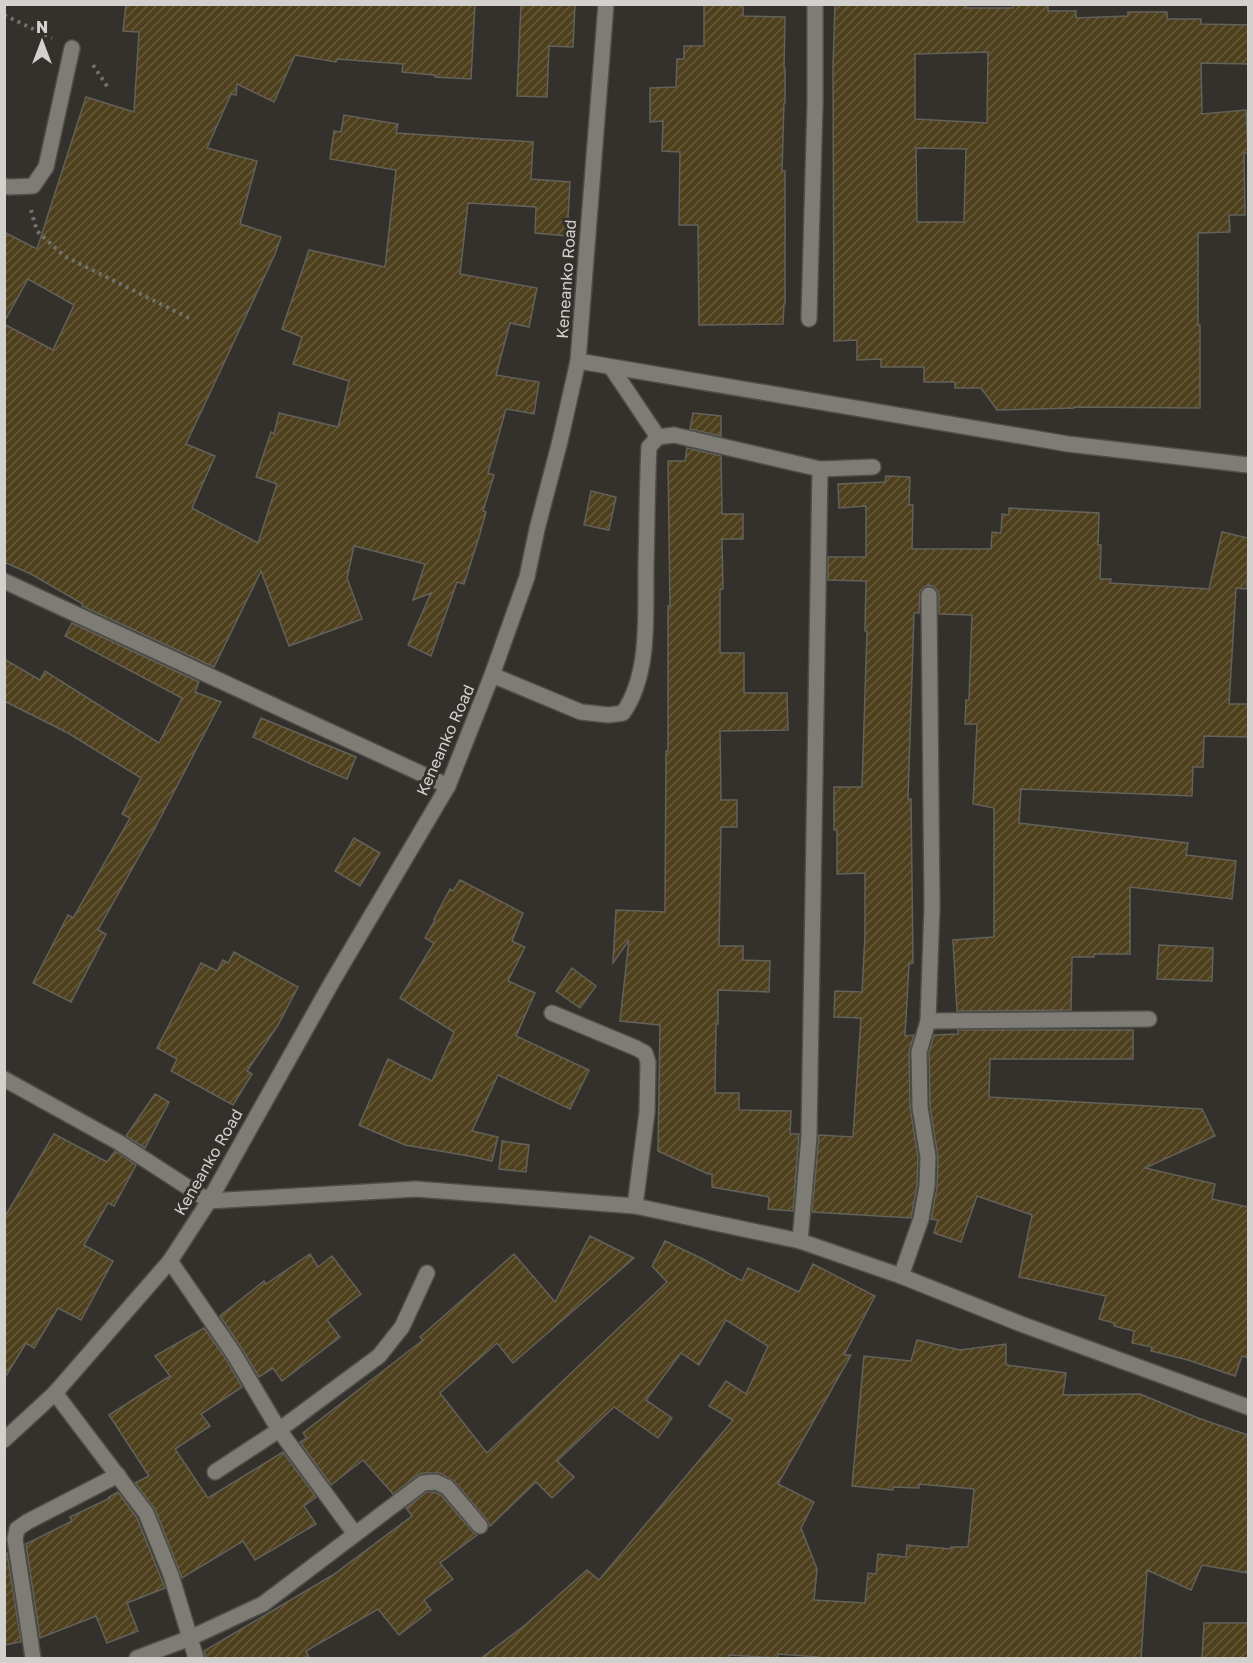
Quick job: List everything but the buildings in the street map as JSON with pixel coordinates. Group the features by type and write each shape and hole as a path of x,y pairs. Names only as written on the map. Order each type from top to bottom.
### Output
{"street":[{"name":"Keneanko Road","path":"4,1440 55,1393 170,1261 208,1201 332,982 448,786 492,675 527,577 578,361 606,4"},
{"path":"809,319 815,104 815,4"},
{"path":"4,186 33,186 46,167 72,48"},
{"path":"578,361 1068,444 1248,465"},
{"path":"612,367 658,437"},
{"path":"492,675 581,712 609,715 623,713 631,701 640,673 644,643 649,447 658,437 674,435 820,469 873,467"},
{"path":"800,1241 809,1137 820,469"},
{"path":"4,581 448,786"},
{"path":"901,1276 921,1219 927,1186 928,1157 920,1107 919,1052 928,1021 932,907 929,595"},
{"path":"552,1013 645,1053 648,1062 647,1112 635,1206"},
{"path":"928,1021 1149,1019"},
{"path":"4,1079 117,1142 208,1201 417,1189 635,1206 800,1241 901,1276 1021,1324 1248,1407"},
{"path":"170,1261 234,1354 279,1430 355,1534"},
{"path":"215,1472 279,1430 379,1356 402,1327 427,1273"},
{"path":"55,1393 146,1513 171,1575 196,1659"},
{"path":"33,1659 15,1539 17,1529 118,1475"},
{"path":"137,1659 190,1638 263,1604 423,1483 436,1482 447,1487 480,1526"}],"path":[{"path":"33,186 30,207 38,231 64,256 194,320"}]}
